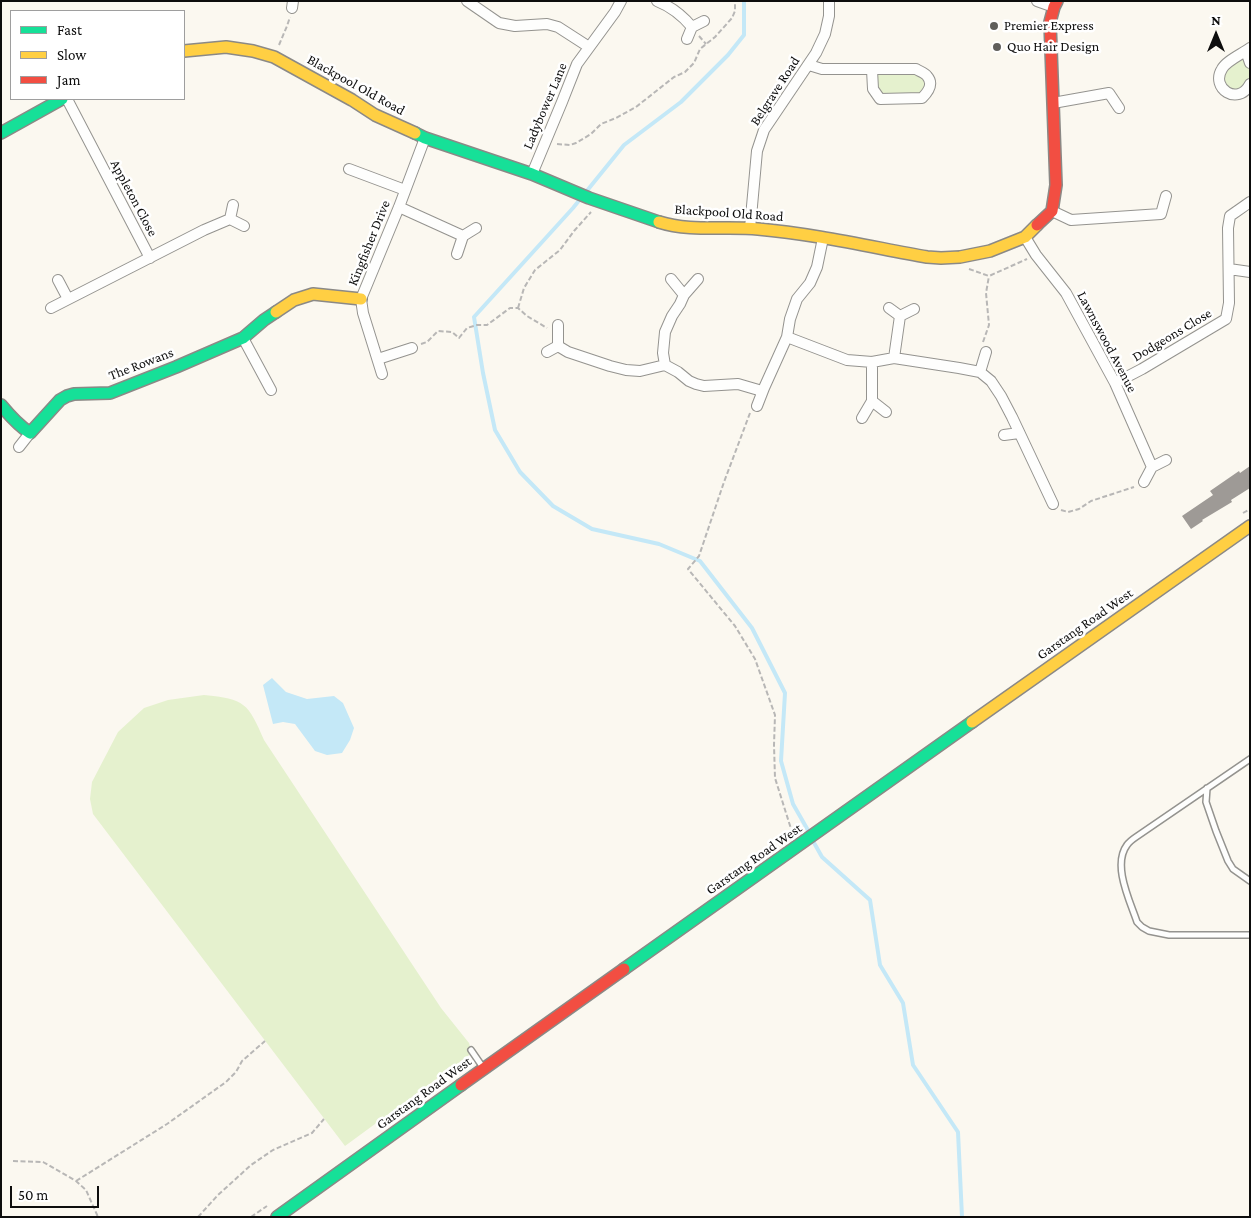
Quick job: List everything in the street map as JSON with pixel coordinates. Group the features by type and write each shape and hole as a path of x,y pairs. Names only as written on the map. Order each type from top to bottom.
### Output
{"street":[{"path":"467,1 499,24 515,26 547,24 558,27 590,48"},
{"name":"Ladybower Lane","path":"532,174 577,64 621,1"},
{"path":"657,1 683,16 692,27"},
{"name":"Belgrave Road","path":"750,228 757,151 760,141 764,130 816,53 825,34 829,16 829,1"},
{"path":"1037,1 1056,4 1050,22 1056,185 1052,211 1071,220 1161,214 1166,196"},
{"path":"687,39 692,27 704,21"},
{"name":"Blackpool Old Road","path":"185,50 226,47 274,57 352,100 375,115 425,138 532,174 587,197 666,224 790,232 941,258 990,251 1025,237 1052,211"},
{"path":"1250,63 1248,49 1222,68 1219,76 1223,89 1231,95 1240,94 1250,84"},
{"path":"808,65 822,69 916,69 927,76 930,83 928,92 922,98 880,99 873,89 872,70"},
{"path":"1053,103 1109,93 1119,108"},
{"path":"1,133 60,100"},
{"name":"Appleton Close","path":"68,100 150,258 204,230 230,219"},
{"name":"Kingfisher Drive","path":"382,374 363,313 361,298 425,138"},
{"path":"349,169 404,190"},
{"name":"Dodgeons Close","path":"1115,383 1146,367 1226,318 1229,303 1228,228 1230,216 1250,202"},
{"path":"233,205 230,219 244,226"},
{"path":"399,207 463,236"},
{"path":"457,254 463,236 476,228"},
{"name":"Lawnswood Avenue","path":"1025,237 1036,255 1066,293 1115,383 1152,467"},
{"path":"757,406 787,337 790,319 797,299 810,283 817,267 823,238"},
{"path":"51,308 150,258"},
{"path":"1229,269 1250,272"},
{"path":"671,279 684,294"},
{"path":"665,365 663,354 665,332 684,294 698,279"},
{"path":"58,280 68,299"},
{"name":"The Rowans","path":"19,447 60,400 67,396 110,392 176,367 243,338 264,320 294,300 313,294 361,298"},
{"path":"889,308 900,316"},
{"path":"900,316 914,309"},
{"path":"894,358 900,316"},
{"path":"558,329 558,346"},
{"path":"787,337 847,360 872,362 894,358 980,372 991,381 1001,396 1053,504"},
{"path":"243,338 271,390"},
{"path":"558,346 568,352 626,370 640,371 665,365 696,384 704,386 738,384 762,391"},
{"path":"546,352 558,346"},
{"path":"378,359 412,348"},
{"path":"980,372 985,353"},
{"path":"862,418 872,401 872,362"},
{"path":"872,401 886,412"},
{"path":"1,405 11,418 30,433"},
{"path":"1004,435 1019,433"},
{"path":"1144,482 1152,467 1166,460"},
{"name":"Garstang Road West","path":"277,1217 1250,526"}],"lane":[{"path":"1250,759 1127,844 1123,851 1122,859 1122,876 1137,922 1142,927 1149,931 1169,935 1250,935"},
{"path":"1207,788 1206,802 1228,861 1233,869 1250,881"},
{"path":"471,1050 484,1069"}],"path":[{"path":"545,142 570,145 576,143 591,134 601,124 636,107 674,77 685,72 694,63 700,50 732,18 735,11 735,1"},
{"path":"274,57 288,26 293,4"},
{"path":"518,308 524,288 535,270 560,250 593,210 587,197"},
{"path":"965,267 989,276 1036,255"},
{"path":"985,353 982,346 990,325 986,293 989,276"},
{"path":"412,348 427,342 438,331 452,332 459,338 468,328 477,325 487,325 510,308 518,308 546,328 558,329"},
{"path":"757,406 751,410 699,556 688,569 735,626 755,659 775,715 775,778 800,844"},
{"path":"1053,504 1059,509 1068,512 1079,509 1091,501 1144,482"},
{"path":"76,1180 167,1124 226,1082 236,1072 242,1061 265,1041"},
{"path":"198,1217 218,1195 251,1165 273,1150 312,1133 324,1119"},
{"path":"13,1161 43,1162 76,1180 86,1190 98,1217"}],"green space":[{"path":"1246,51 1250,63 1250,84 1231,95 1219,76"},
{"path":"916,69 927,76 922,98 880,99 872,70"},
{"path":"204,695 237,701 249,711 264,740 441,1008 469,1043 471,1050 469,1055 345,1146 93,814 90,799 92,782 118,732 144,708 168,700"}],"water":[{"path":"272,678 286,692 307,699 334,696 343,703 354,728 350,740 342,753 327,755 315,751 295,724 283,722 273,724 263,685"}],"building":[{"path":"1250,466 1250,488 1191,529 1182,516 1213,495 1210,491 1239,471 1240,473"}],"waterway":[{"path":"744,1 744,35 728,55 681,102 624,145 573,208 474,317 495,430 520,472 553,506 592,529 659,544 700,561 752,628 785,693 781,761 793,804 809,832"},
{"path":"813,841 822,857 870,900 880,965 903,1003 913,1065 958,1132 962,1217"}],"traffic: fast":[{"path":"1,133 60,100"},
{"path":"415,133 532,174 589,198 659,222"},
{"path":"1,405 14,420 30,433 60,400 67,396 74,394 110,393 176,367 243,338 276,312"},
{"path":"624,969 972,722"},
{"path":"277,1217 461,1085"}],"traffic: slow":[{"path":"185,51 226,47 253,51 274,57 352,100 375,115 415,133"},
{"path":"659,222 683,227 746,228 779,231 941,258 960,257 990,251 1025,237 1037,225"},
{"path":"276,312 294,300 313,294 361,299"},
{"path":"972,722 1250,526"}],"traffic: jam":[{"path":"1037,225 1052,211 1056,185 1050,22 1057,1"},
{"path":"461,1085 624,969"}],"place":[{"name":"Premier Express","path":"994,26"},
{"name":"Quo Hair Design","path":"997,47"}]}
